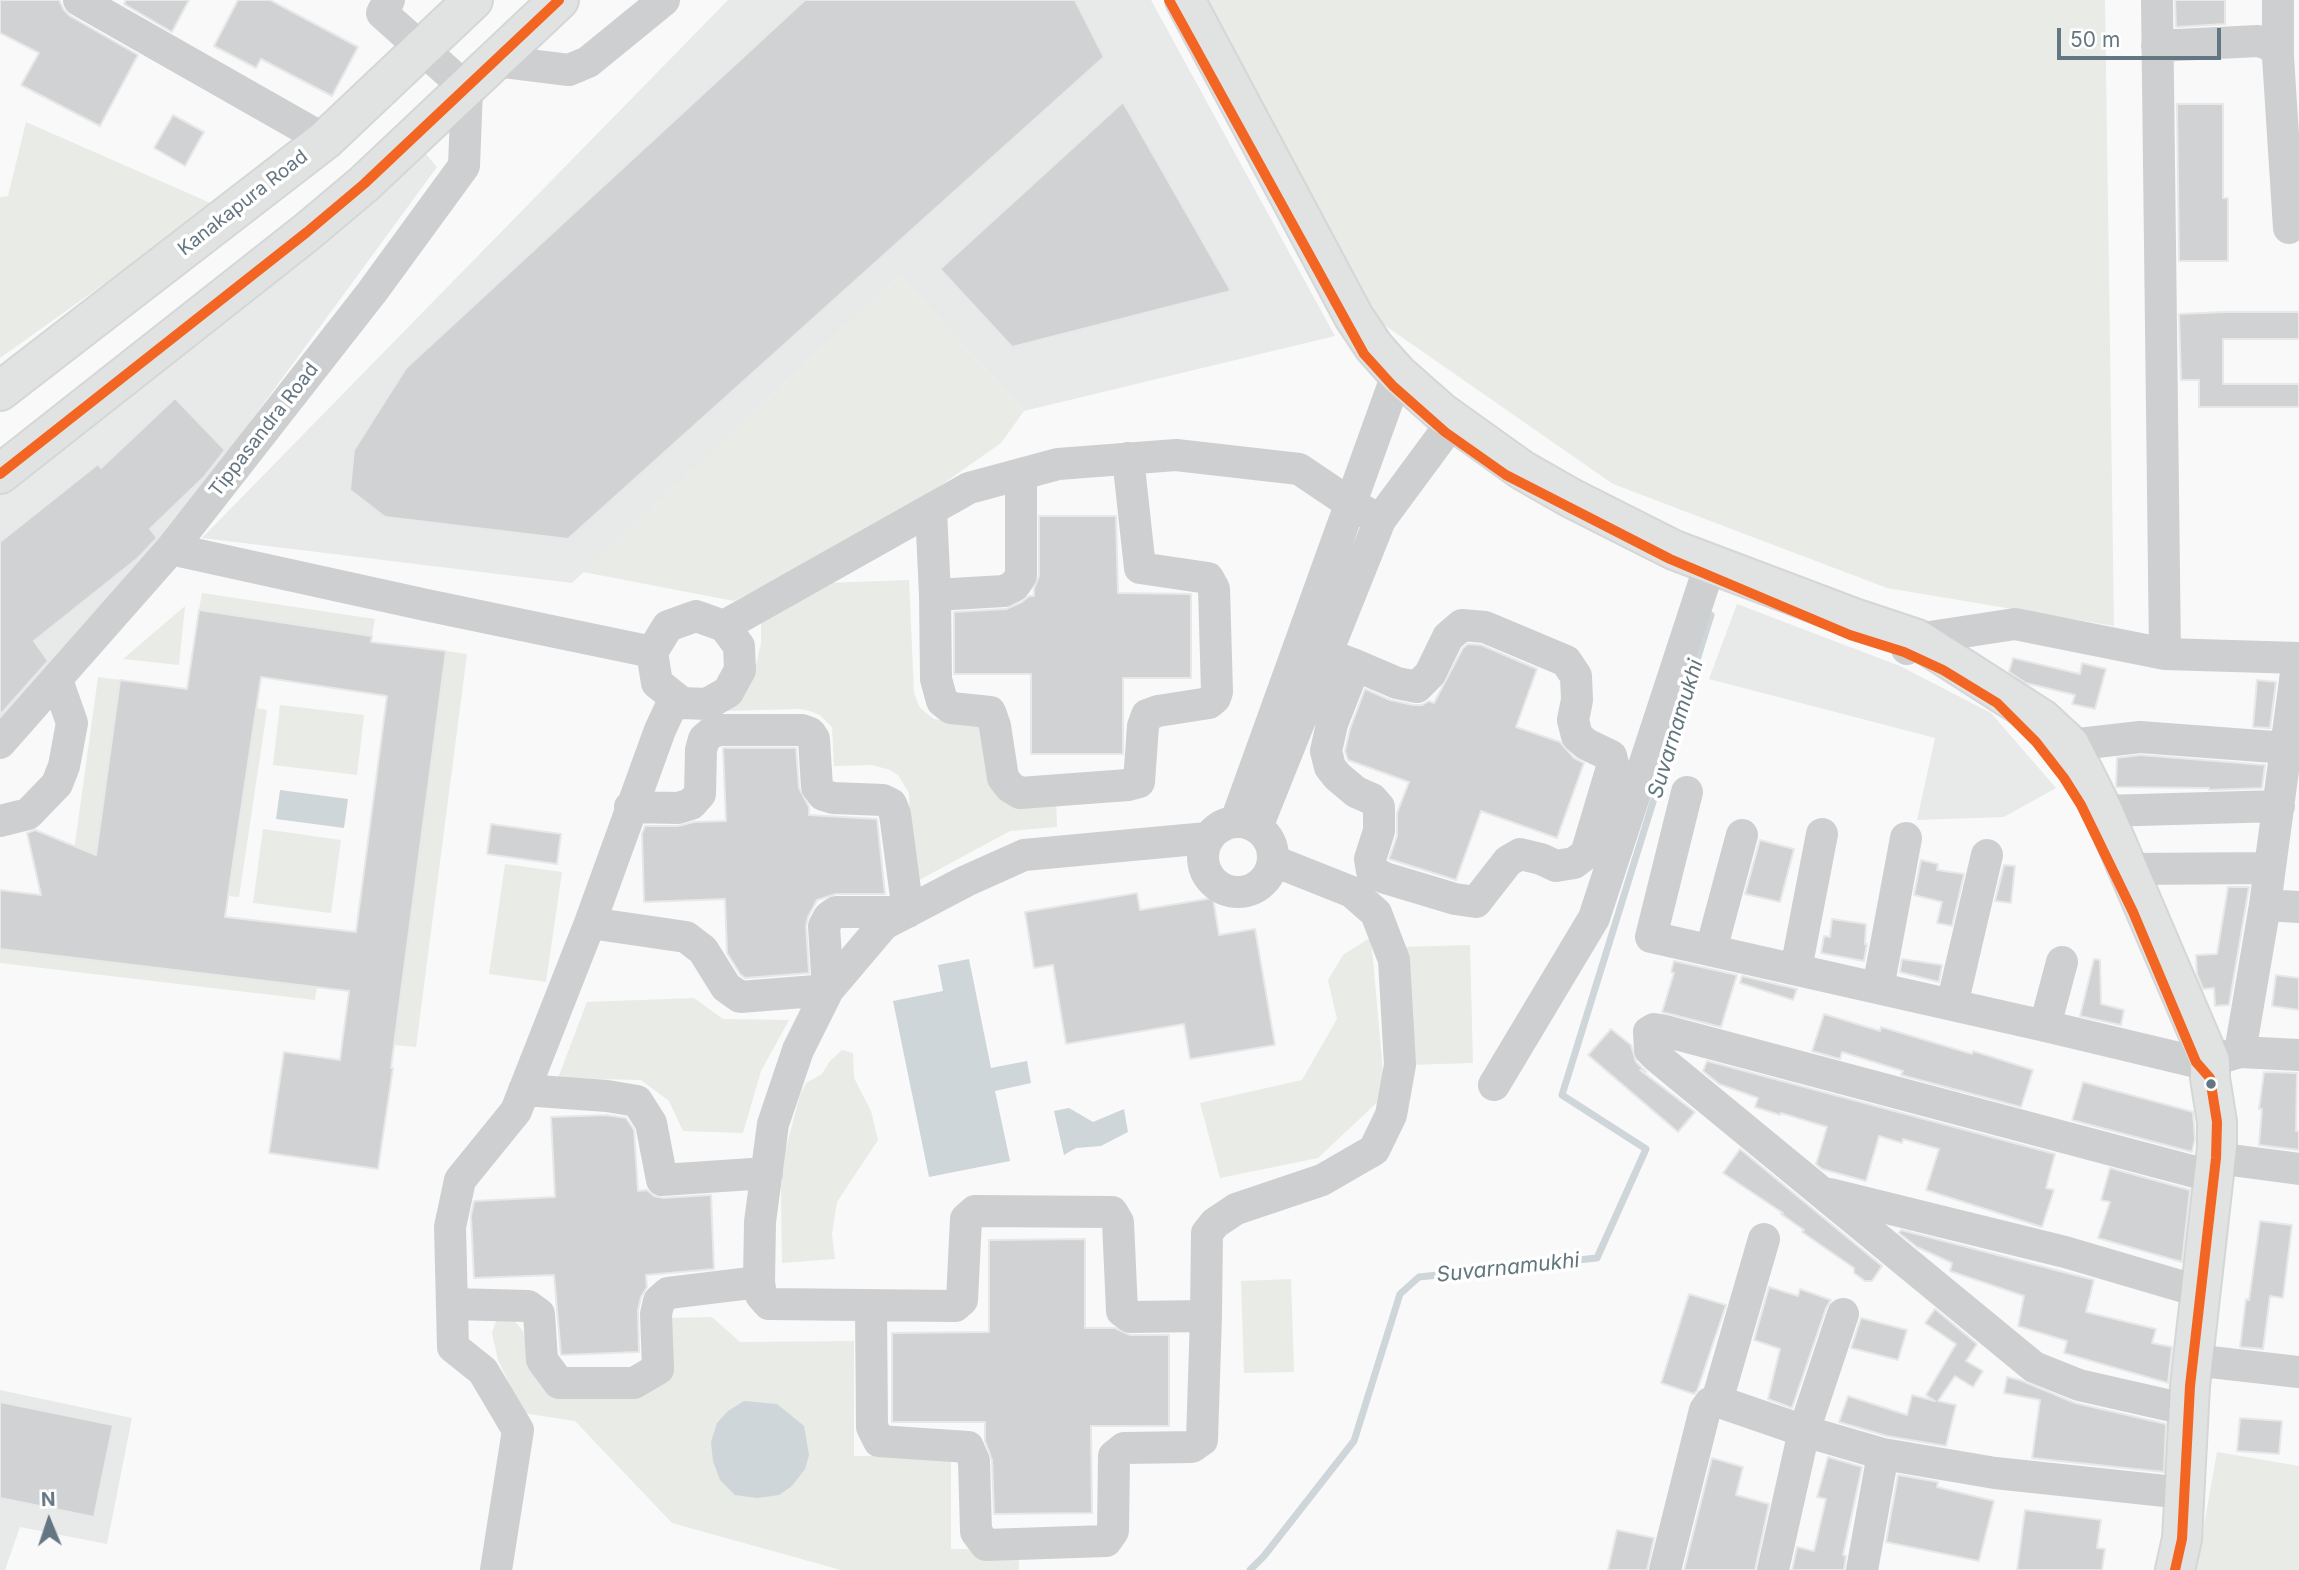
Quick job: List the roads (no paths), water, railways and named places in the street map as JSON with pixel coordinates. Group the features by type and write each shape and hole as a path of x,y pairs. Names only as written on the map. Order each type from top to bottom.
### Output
{"main road":[{"name":"Kanakapura Road","path":"0,391 325,140 442,26 473,0"},
{"path":"0,474 364,184 559,0"},
{"path":"1169,0 1364,354 1393,386 1445,432 1506,475 1617,533 1850,635 1910,646 1997,703 2036,742 2064,778 2081,806 2133,912 2214,1063"},
{"path":"1185,0 1354,317 1374,347 1398,374 1441,412 1522,470 1572,498 1674,550 1854,618 2042,719 2070,746 2103,811 2214,1063 2217,1122 2215,1168 2193,1360 2182,1539 2175,1570"}],"street":[{"path":"79,0 325,140"},
{"path":"496,61 569,70 588,62 664,0"},
{"path":"2157,0 2165,654"},
{"path":"2278,0 2278,57 2289,228"},
{"path":"376,4 442,26 467,89"},
{"path":"2157,46 2258,41 2271,45 2278,57"},
{"name":"Tippasandra Road","path":"0,743 172,549 372,292 464,166 467,89"},
{"path":"1246,824 1393,386"},
{"path":"1246,824 1326,654 1380,520 1445,432"},
{"path":"724,626 969,488 1058,464 1176,455 1299,469 1351,505 1380,520"},
{"path":"931,510 936,679 942,701 951,708 990,712 995,726 1003,778 1020,793 1128,785 1139,782 1143,726 1147,715 1209,703 1217,692 1217,679 1214,589 1208,578 1140,568 1128,458"},
{"path":"935,595 1004,591 1014,586 1021,576 1021,474"},
{"path":"172,549 652,652"},
{"path":"1494,1085 1594,918 1707,574"},
{"path":"696,616 724,626 738,646 740,670 728,692 707,704 682,703 657,683 652,652 668,626 696,616"},
{"path":"1910,646 2015,624 2165,654 2299,658 2287,748 2284,823 2270,868 2265,905 2214,1063"},
{"path":"1326,654 1355,665 1396,683 1417,687 1430,674 1448,636 1462,625 1485,627 1566,661 1576,676 1577,700 1573,720 1577,736 1586,744 1611,756 1613,764 1586,854 1574,863 1556,866 1520,854 1508,861 1476,902 1455,900 1385,878 1371,870 1370,859 1380,831 1379,807 1372,799 1356,792 1337,776 1330,767 1326,751 1332,724 1355,665"},
{"path":"0,821 28,814 57,784 65,766 72,723 57,680"},
{"path":"496,1570 518,1430 483,1371 453,1347 450,1227 460,1181 516,1111 590,923 630,807 675,698"},
{"path":"630,807 678,808 691,804 700,794 701,750 705,739 711,733 719,730 802,730 810,733 814,739 817,787 823,795 833,798 883,800 891,804 895,814 908,912"},
{"path":"2070,746 2140,737 2287,748"},
{"path":"1687,792 1651,937 2214,1063 2299,1055"},
{"path":"2103,811 2284,823"},
{"path":"1246,824 1270,841 1273,861 1266,879 1250,891 1229,892 1220,888 1206,874 1202,855 1207,838 1219,826 1246,824"},
{"path":"1796,969 1822,834"},
{"path":"1712,950 1742,835"},
{"path":"1206,1316 1130,1317 1122,1311 1118,1222 1112,1212 975,1211 966,1219 962,1300 955,1306 769,1304 761,1295 759,1282 761,1222 773,1124 797,1050 828,990 884,925 1024,855 1207,838"},
{"path":"1878,988 1906,838"},
{"path":"1952,1005 1987,855"},
{"path":"871,1306 872,1427 879,1441 968,1447 974,1461 976,1532 986,1545 1106,1541 1113,1531 1114,1455 1124,1448 1192,1447 1202,1440 1207,1233 1215,1223 1236,1209 1322,1180 1374,1150 1391,1115 1400,1065 1394,961 1376,913 1352,892 1273,861"},
{"path":"2128,869 2270,868"},
{"path":"1371,909 1385,878"},
{"path":"2265,905 2299,907"},
{"path":"828,990 824,926 829,916 836,912 908,912"},
{"path":"590,923 686,937 703,950 726,988 740,996 828,990"},
{"path":"2045,1026 2062,962"},
{"path":"2189,1410 2078,1385 2034,1367 1657,1057 1650,1050 1649,1032 1654,1029 1661,1030 2215,1168 2299,1169"},
{"path":"524,1090 637,1101 652,1123 662,1180 767,1173"},
{"path":"1821,1192 2064,1252 2201,1292"},
{"path":"1717,1401 1764,1239"},
{"path":"453,1304 528,1306 539,1314 542,1360 559,1383 634,1383 658,1369 656,1314 659,1301 668,1293 759,1282"},
{"path":"1773,1570 1804,1431 1843,1314"},
{"path":"2193,1360 2299,1372"},
{"path":"1665,1570 1705,1410 1710,1403 1717,1401 1804,1431 1883,1454 1995,1474 2184,1493"},
{"path":"1862,1570 1883,1454"}],"waterway":[{"name":"Suvarnamukhi","path":"1250,1570 1264,1556 1354,1441 1400,1294 1419,1277 1597,1258 1646,1149 1562,1095 1711,615"}]}
